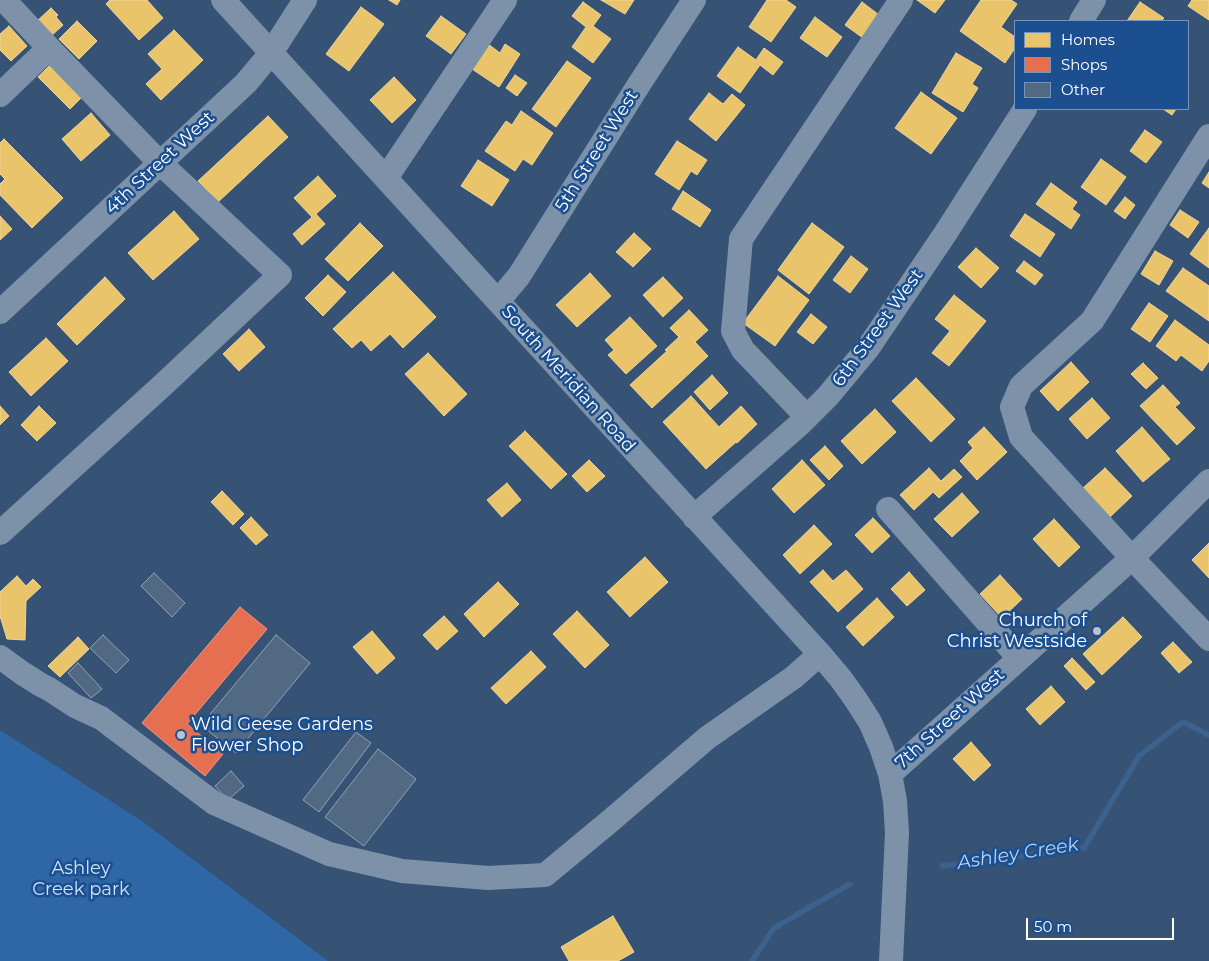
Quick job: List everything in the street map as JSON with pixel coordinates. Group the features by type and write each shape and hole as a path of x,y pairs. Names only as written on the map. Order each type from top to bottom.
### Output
{"street":[{"path":"0,533 164,384 280,275 160,163 4,0"},
{"name":"South Meridian Road","path":"223,0 820,654 856,700 870,722 881,747 890,774 895,801 890,961"},
{"name":"4th Street West","path":"0,312 246,83 271,53 305,0"},
{"path":"386,178 505,0"},
{"name":"5th Street West","path":"498,301 518,276 694,0"},
{"path":"808,417 743,350 733,331 741,239 901,0"},
{"path":"1082,20 1094,0"},
{"path":"0,95 49,48"},
{"name":"6th Street West","path":"694,517 808,417 868,348 945,234 1024,110"},
{"path":"1209,136 1092,321 1021,386 1012,407 1021,437 1209,640"},
{"name":"7th Street West","path":"890,774 1132,558 1209,481"},
{"path":"888,509 1019,658"},
{"path":"0,656 41,685 76,706 102,718 214,803 329,854 402,871 488,878 545,875 707,738 794,677 820,654"}],"green space":[{"name":"Ashley Creek park","path":"0,730 142,821 328,961 0,961"}],"building: Homes":[{"path":"110,0 147,0 163,18 139,40 106,4"},
{"path":"389,0 400,0 397,5"},
{"path":"601,0 634,0 625,14"},
{"path":"767,0 786,0 796,7 771,42 749,27"},
{"path":"917,0 945,0 935,13"},
{"path":"981,0 1011,0 1017,4 1001,27 1014,36 1014,50 1005,63 960,31"},
{"path":"1192,0 1209,0 1209,20 1188,6"},
{"path":"583,2 601,15 593,26 611,39 593,63 572,47 586,27 572,16"},
{"path":"862,2 879,15 863,38 845,25"},
{"path":"1140,2 1164,18 1162,20 1128,20"},
{"path":"361,7 384,24 349,71 326,54"},
{"path":"51,8 58,15 56,17 63,25 49,38 35,23"},
{"path":"441,16 466,34 451,54 426,36"},
{"path":"815,17 842,37 827,57 800,38"},
{"path":"77,21 97,41 79,59 59,39"},
{"path":"9,26 27,46 11,61 0,50 0,34"},
{"path":"174,30 203,60 161,100 146,84 162,69 148,54"},
{"path":"488,44 500,53 505,44 520,54 499,87 472,69"},
{"path":"738,47 756,60 764,48 783,62 773,75 760,65 740,93 717,76"},
{"path":"956,53 982,68 972,84 978,88 963,112 932,93"},
{"path":"567,61 591,78 556,127 532,109"},
{"path":"51,64 83,96 70,109 38,77"},
{"path":"515,75 527,83 517,96 506,88"},
{"path":"394,77 416,100 392,123 370,100"},
{"path":"921,92 957,118 931,154 895,128"},
{"path":"709,93 723,104 732,94 745,105 716,141 689,119"},
{"path":"1164,110 1175,110 1172,115"},
{"path":"521,111 553,133 532,165 523,159 515,171 485,151 506,121 512,125"},
{"path":"91,113 110,135 81,161 62,139"},
{"path":"268,116 288,137 218,202 198,181"},
{"path":"1145,130 1162,142 1146,163 1130,151"},
{"path":"4,139 63,198 32,228 0,195 0,184 5,179 0,174 0,143"},
{"path":"677,141 707,160 697,175 691,171 679,190 655,174"},
{"path":"1101,159 1126,177 1106,205 1081,187"},
{"path":"478,160 509,180 492,206 461,186"},
{"path":"1209,172 1209,188 1202,183"},
{"path":"318,176 336,196 316,214 325,224 302,245 293,234 312,217 294,198"},
{"path":"1051,183 1077,202 1072,209 1080,215 1071,229 1036,204"},
{"path":"683,191 711,210 700,227 672,209"},
{"path":"1125,197 1135,205 1125,219 1114,211"},
{"path":"1180,210 1199,222 1188,238 1170,225"},
{"path":"174,211 199,239 153,280 128,253"},
{"path":"1025,214 1055,234 1040,257 1010,236"},
{"path":"0,216 12,229 0,240"},
{"path":"360,223 383,246 348,281 325,259"},
{"path":"812,223 844,247 809,294 778,270"},
{"path":"1209,228 1209,268 1190,254"},
{"path":"634,233 651,249 633,267 616,252"},
{"path":"976,248 999,268 981,288 958,267"},
{"path":"1155,251 1173,261 1159,285 1141,274"},
{"path":"851,256 868,269 850,293 833,280"},
{"path":"1024,261 1043,275 1035,285 1016,271"},
{"path":"1183,268 1209,286 1209,321 1166,291"},
{"path":"393,272 436,317 403,348 390,334 371,351 361,340 352,348 333,329"},
{"path":"590,273 611,296 577,327 556,305"},
{"path":"328,275 346,292 323,316 305,298"},
{"path":"778,276 809,300 775,346 743,323"},
{"path":"105,277 125,299 77,345 57,324"},
{"path":"663,277 683,298 663,317 643,295"},
{"path":"954,295 986,321 949,366 932,353 950,331 935,319"},
{"path":"1149,303 1168,316 1150,342 1131,329"},
{"path":"689,310 708,330 695,342 708,356 652,408 630,385 667,351 665,350 679,337 670,328"},
{"path":"811,314 827,327 813,344 797,332"},
{"path":"630,317 657,346 626,374 608,355 614,350 605,340"},
{"path":"1175,320 1209,345 1209,361 1202,371 1181,355 1176,361 1156,346"},
{"path":"249,329 265,347 239,371 223,354"},
{"path":"46,338 68,361 31,396 9,372"},
{"path":"428,353 467,394 444,416 405,374"},
{"path":"1071,362 1089,382 1058,411 1040,391"},
{"path":"1143,363 1158,378 1146,389 1131,374"},
{"path":"712,375 728,393 710,410 694,392"},
{"path":"916,378 955,419 931,442 892,401"},
{"path":"1163,385 1180,403 1175,407 1195,428 1177,445 1140,406"},
{"path":"691,396 719,427 741,406 757,424 706,469 663,422"},
{"path":"1092,398 1110,418 1087,439 1069,419"},
{"path":"0,406 9,416 0,425"},
{"path":"39,406 56,423 37,441 21,425"},
{"path":"875,409 896,432 862,464 841,441"},
{"path":"984,427 1007,452 977,480 960,461 973,448 968,442"},
{"path":"1142,427 1170,459 1143,482 1116,451"},
{"path":"525,431 567,474 551,489 509,446"},
{"path":"825,446 843,466 829,480 810,460"},
{"path":"589,460 605,476 587,492 572,476"},
{"path":"802,460 825,485 794,513 772,489"},
{"path":"929,468 941,481 954,469 962,477 939,498 933,492 914,510 900,495"},
{"path":"1105,468 1132,496 1110,517 1083,488"},
{"path":"507,483 521,500 502,517 487,500"},
{"path":"222,491 244,514 233,525 211,502"},
{"path":"962,493 979,512 952,537 934,519"},
{"path":"251,517 268,535 256,545 240,528"},
{"path":"873,518 890,536 872,553 855,535"},
{"path":"1054,519 1080,547 1059,567 1033,539"},
{"path":"814,525 832,544 800,574 783,555"},
{"path":"1209,543 1209,578 1192,560"},
{"path":"645,557 668,582 630,617 607,592"},
{"path":"823,570 833,581 846,570 863,589 838,612 810,582"},
{"path":"909,572 925,590 907,606 891,589"},
{"path":"1000,575 1022,599 1002,618 980,594"},
{"path":"17,576 26,586 33,579 41,587 26,601 25,640 7,639 0,616 0,592"},
{"path":"498,582 519,604 484,637 464,614"},
{"path":"877,598 894,617 863,646 846,627"},
{"path":"577,611 609,645 585,668 553,634"},
{"path":"444,616 458,631 437,650 423,635"},
{"path":"1123,617 1142,637 1102,675 1083,654"},
{"path":"372,631 395,658 377,674 353,647"},
{"path":"78,637 89,649 60,677 48,666"},
{"path":"1173,642 1192,662 1179,673 1161,653"},
{"path":"531,651 546,667 506,704 491,688"},
{"path":"1072,658 1095,682 1086,690 1064,666"},
{"path":"1051,686 1065,702 1040,725 1026,709"},
{"path":"971,742 991,765 974,781 953,759"},
{"path":"613,916 634,952 618,961 569,961 561,947"}],"building: Shops":[{"path":"240,607 267,629 187,724 223,754 205,776 142,723"}],"building: Other":[{"path":"154,573 185,603 172,617 141,586"},
{"path":"103,635 129,660 116,673 90,648"},
{"path":"276,635 310,663 236,753 201,725"},
{"path":"78,663 102,689 91,698 68,673"},
{"path":"356,732 371,743 319,812 303,800"},
{"path":"378,749 416,779 364,846 325,817"},
{"path":"231,771 244,786 228,800 215,786"}],"waterway":[{"name":"Ashley Creek","path":"942,866 1084,848 1139,756 1183,722 1209,735"},
{"name":"Ashley Creek","path":"752,961 774,928 850,884"}],"place":[{"name":"Church of Christ Westside","path":"1097,631"},
{"name":"Wild Geese Gardens Flower Shop","path":"181,735"}]}
